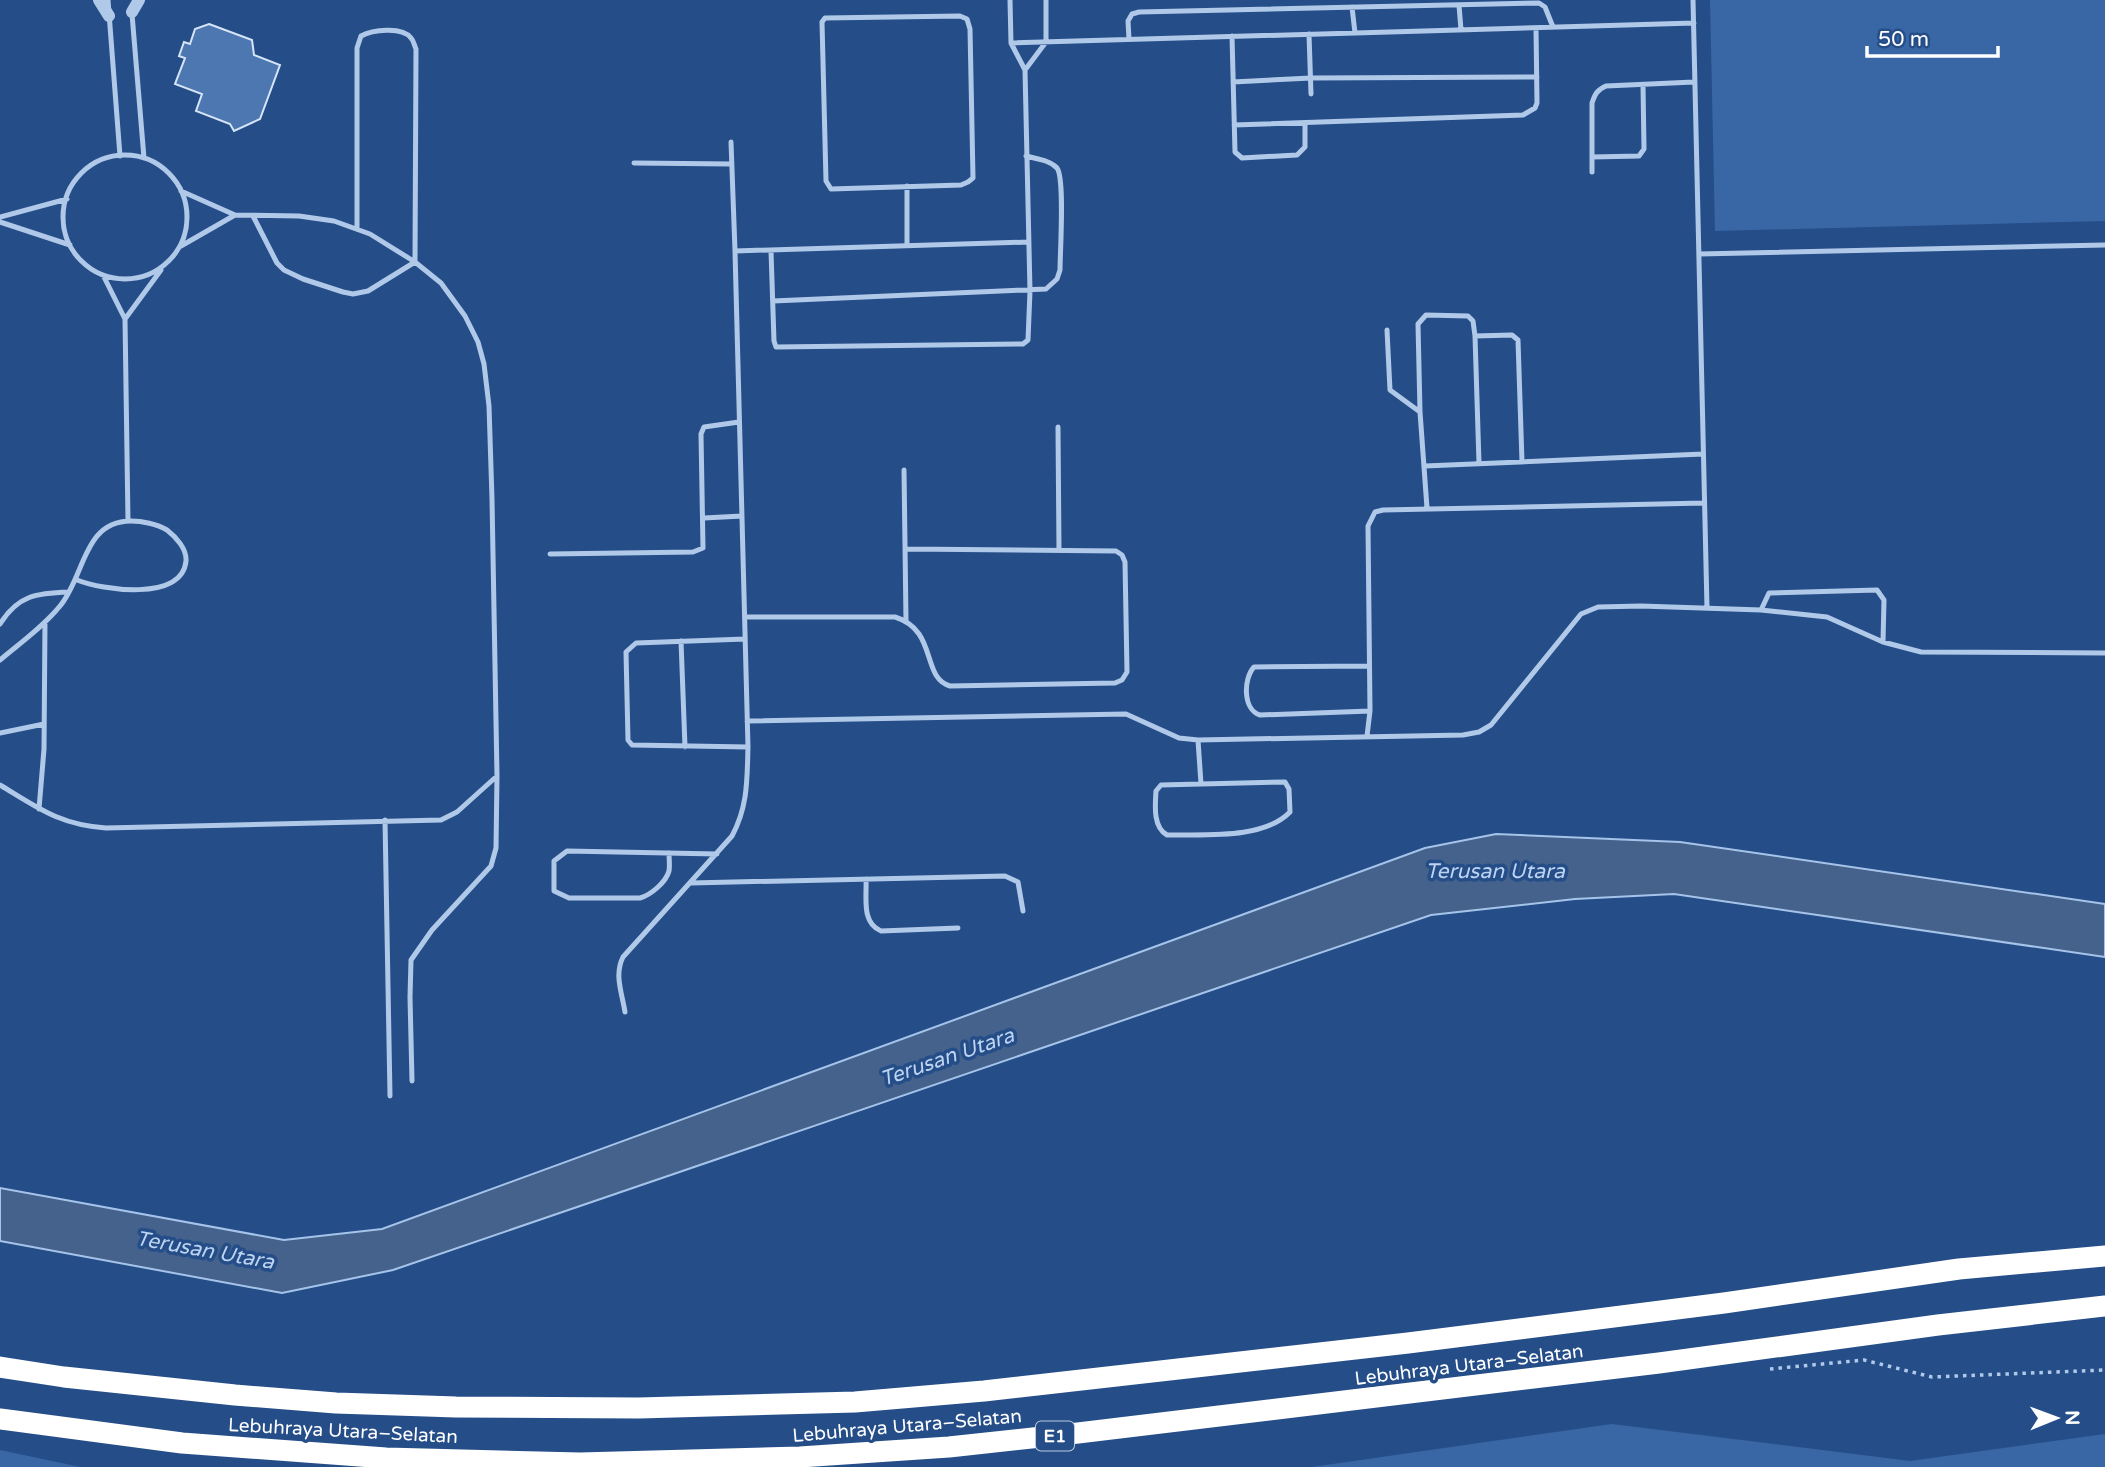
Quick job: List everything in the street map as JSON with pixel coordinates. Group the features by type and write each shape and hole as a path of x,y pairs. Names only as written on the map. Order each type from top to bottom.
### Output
{"highway":[{"name":"Lebuhraya Utara–Selatan","path":"0,1367 64,1377 336,1403 444,1407 639,1408 855,1402 984,1391 1408,1343 1724,1303 1959,1269 2105,1256"},
{"name":"Lebuhraya Utara–Selatan","path":"0,1419 182,1443 386,1458 580,1463 800,1457 949,1447 1091,1432 2105,1306"}],"street":[{"path":"99,0 109,16"},
{"path":"132,6 139,0"}],"lane":[{"path":"108,0 120,156"},
{"path":"771,251 776,347 1023,344 1028,340 1030,290 1025,70 1011,43 1010,0"},
{"path":"1025,70 1046,42 1046,0"},
{"path":"1693,0 1707,608"},
{"path":"1129,39 1128,21 1132,14 1139,12 1539,3 1545,6 1553,27"},
{"path":"1459,5 1461,30"},
{"path":"132,6 144,158"},
{"path":"1352,7 1355,33"},
{"path":"960,16 967,19 970,29 973,178 961,184 907,186 831,188 826,181 822,22 825,18 960,16"},
{"path":"1011,43 1694,23"},
{"path":"1234,125 1523,115 1535,108 1536,28"},
{"path":"357,228 357,48 361,37 369,32 402,32 411,38 416,49 415,262"},
{"path":"1309,34 1311,94"},
{"path":"1232,36 1235,152 1242,158 1297,155 1305,147 1305,124"},
{"path":"1233,82 1311,78 1537,77"},
{"path":"1592,172 1594,95 1606,86 1694,82"},
{"path":"1592,157 1639,156 1642,153 1643,85"},
{"path":"625,1012 618,974 622,957 732,836 742,817 746,796 748,747 745,617 730,142"},
{"path":"165,264 156,271 135,279 125,279 103,275 84,263 70,245 64,222 71,188 87,169 120,156 144,158 166,171 181,191 186,205 187,219 180,247"},
{"path":"773,301 1046,289 1057,279 1060,270 1061,180 1055,166 1026,156"},
{"path":"634,163 731,164"},
{"path":"907,186 907,244"},
{"path":"181,191 236,215 299,216 334,221 357,228 415,262 441,283 466,316 485,363 492,499 496,848 491,866 432,930 411,960 412,1081"},
{"path":"0,220 67,199"},
{"path":"125,319 180,247 236,215"},
{"path":"253,216 277,263 284,270 343,292 353,294 368,291 415,262"},
{"path":"0,220 70,245"},
{"path":"735,251 1028,242"},
{"path":"1699,254 2105,245"},
{"path":"103,275 125,319 128,521"},
{"path":"1427,509 1420,412 1418,324 1426,316 1468,316 1473,321 1479,463"},
{"path":"1387,330 1390,390 1420,412"},
{"path":"1475,336 1512,335 1518,340 1522,462"},
{"path":"550,554 699,551 705,544 701,434 704,427 709,425 739,422"},
{"path":"1058,427 1059,549"},
{"path":"1424,466 1703,454"},
{"path":"904,470 906,620"},
{"path":"1367,736 1370,711 1368,526 1375,512 1704,503"},
{"path":"704,518 742,516"},
{"path":"0,660 59,607 77,580 89,546 99,532 109,525 128,521 158,526 178,541 186,554 186,564 181,573 164,586 112,589 77,580"},
{"path":"745,617 895,617 906,620 923,638 936,677 941,684 950,686 1115,683 1122,680 1127,672 1125,562 1122,555 1116,551 905,549"},
{"path":"1761,610 1769,593 1877,590 1884,600 1883,642"},
{"path":"0,624 10,608 30,597 69,592"},
{"path":"747,721 1126,714 1179,738 1199,740 1463,735 1479,732 1491,725 1581,614 1590,610 1641,606 1761,610 1827,617 1883,642 1922,652 2105,653"},
{"path":"39,808 44,724 45,622"},
{"path":"745,639 636,643 629,646 626,652 628,740 632,746 639,747 748,747"},
{"path":"681,641 685,747"},
{"path":"1369,666 1254,667 1248,677 1247,699 1252,712 1260,715 1370,711"},
{"path":"0,733 44,724"},
{"path":"1199,740 1201,784"},
{"path":"0,785 72,824 106,828 441,820 450,817 497,776"},
{"path":"1285,782 1289,789 1290,812 1278,821 1244,833 1167,835 1161,831 1157,826 1156,791 1161,785 1201,784 1285,782"},
{"path":"385,820 390,1096"},
{"path":"669,853 669,872 647,896 569,898 554,891 554,861 567,851 669,853 717,854"},
{"path":"691,883 1005,876 1018,882 1023,911"},
{"path":"866,879 868,921 873,928 881,931 958,928"}],"path":[{"path":"1759,1370 1864,1360 1932,1377 2105,1370"}],"shaded area":[{"path":"1710,0 2105,0 2105,221 1715,231"},
{"path":"1612,1424 1910,1461 2105,1434 2105,1467 1312,1467"},
{"path":"0,1450 71,1465 80,1467 0,1467"}],"water":[{"name":"Terusan Utara","path":"1496,834 1680,842 2105,904 2105,957 1674,894 1575,899 1431,915 393,1270 282,1293 0,1241 0,1188 284,1240 382,1229 1425,848"}],"building":[{"path":"209,24 252,40 254,55 280,65 260,119 234,131 230,124 196,111 202,94 175,84 185,58 179,56 184,42 190,44 195,29"}]}
